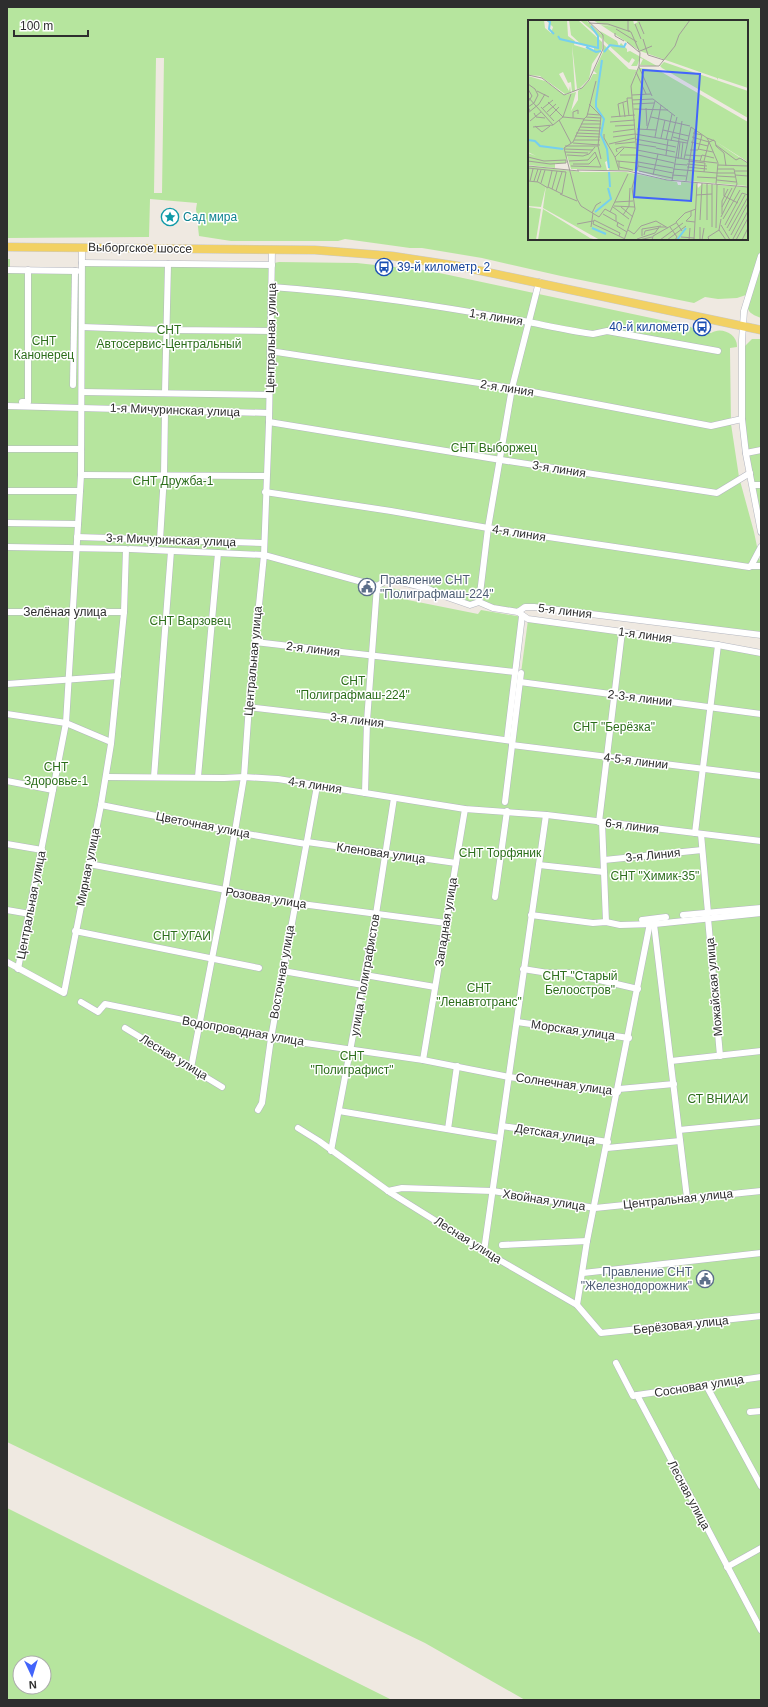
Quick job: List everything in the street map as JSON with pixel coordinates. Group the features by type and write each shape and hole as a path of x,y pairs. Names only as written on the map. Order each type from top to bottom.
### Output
{"main road":[{"name":"Выборгское шоссе","path":"7,247 272,250 360,253 451,265 539,282"},
{"path":"539,282 761,330"}],"street":[{"name":"Центральная улица","path":"18,969 30,914 66,723 81,475 82,248"},
{"name":"Центральная улица","path":"192,1068 236,832 244,777 248,707 264,555 265,492 269,422 272,250"},
{"path":"761,256 744,311 742,326 742,419 746,453 761,532"},
{"path":"82,263 272,265"},
{"path":"165,393 168,264"},
{"path":"7,270 82,271"},
{"path":"7,402 28,402 28,270"},
{"path":"73,385 75,271"},
{"path":"479,602 488,528 501,460 512,388 539,282"},
{"name":"1-я линия","path":"272,287 356,295 529,322 593,334 607,331 718,351"},
{"path":"82,327 166,330 271,331"},
{"name":"2-я линия","path":"270,351 512,388 712,426 742,419"},
{"path":"82,392 269,395"},
{"name":"1-я Мичуринская улица","path":"7,406 269,413"},
{"path":"160,540 164,475 165,410"},
{"name":"3-я линия","path":"269,422 501,460 717,493 750,473"},
{"path":"7,450 81,449"},
{"path":"746,453 761,450"},
{"path":"81,475 266,476"},
{"path":"752,485 761,485"},
{"path":"7,491 80,491"},
{"name":"4-я линия","path":"265,492 391,511 488,528 751,566 761,566"},
{"path":"7,523 78,524"},
{"name":"3-я Мичуринская улица","path":"77,538 264,543"},
{"path":"7,547 128,549 264,555 377,586 367,720 365,793"},
{"path":"751,566 761,547"},
{"name":"Мирная улица","path":"18,969 64,993 106,777 118,676 128,549"},
{"path":"154,777 171,551"},
{"path":"198,777 218,553"},
{"name":"5-я линия","path":"377,586 389,579 426,588 470,605 479,602 493,608 523,616 525,607 534,607 761,635"},
{"name":"Зелёная улица","path":"7,612 124,612"},
{"path":"505,802 523,616"},
{"name":"1-я линия","path":"523,616 622,632 718,645 761,653"},
{"path":"606,922 604,860 600,822 622,632"},
{"name":"2-я линия","path":"255,642 518,673"},
{"name":"Можайская улица","path":"718,645 703,769 698,834 702,850 720,1056"},
{"path":"510,742 520,682 518,673"},
{"path":"7,684 68,678 118,676"},
{"name":"2-3-я линии","path":"520,682 761,714"},
{"name":"3-я линия","path":"248,707 367,720 510,742"},
{"path":"7,714 66,723 111,742"},
{"name":"4-5-я линии","path":"510,742 607,757 761,776"},
{"name":"4-я линия","path":"106,777 244,777 278,779 464,809 505,811"},
{"path":"7,780 53,790"},
{"name":"Восточная улица","path":"258,1110 262,1102 271,1038 294,903 317,786"},
{"name":"улица Полиграфистов","path":"331,1150 376,914 394,798"},
{"name":"Цветочная улица","path":"101,805 236,832 307,843"},
{"name":"Западная улица","path":"423,1060 464,809"},
{"path":"494,897 505,811"},
{"name":"6-я линия","path":"505,811 761,841"},
{"path":"484,1250 546,815"},
{"name":"Кленовая улица","path":"307,843 456,863"},
{"path":"7,844 42,850"},
{"name":"3-я Линия","path":"604,860 702,850"},
{"name":"Розовая улица","path":"89,864 294,903 446,924"},
{"path":"539,865 604,872"},
{"path":"531,915 593,923 606,922 620,925 708,916 761,908"},
{"path":"7,910 30,914"},
{"path":"683,915 708,916 761,913"},
{"path":"632,921 652,922 666,917"},
{"path":"577,1305 587,1241 595,1208 652,922"},
{"path":"652,922 674,1084 686,1198"},
{"path":"75,931 259,968"},
{"path":"7,962 18,969"},
{"path":"523,969 548,973 569,974 638,989"},
{"path":"283,971 363,985"},
{"path":"365,975 435,987"},
{"name":"Водопроводная улица","path":"81,1002 98,1012 105,1004 271,1038 423,1060 509,1077"},
{"name":"Морская улица","path":"517,1022 628,1038"},
{"name":"Лесная улица","path":"125,1028 222,1086"},
{"path":"671,1061 761,1051"},
{"path":"448,1129 457,1066"},
{"name":"Солнечная улица","path":"509,1077 618,1090 674,1084"},
{"path":"339,1111 500,1138"},
{"path":"679,1130 761,1122"},
{"name":"Детская улица","path":"502,1126 607,1145 680,1141"},
{"name":"Лесная улица","path":"298,1128 319,1141 388,1191 577,1305 601,1333"},
{"name":"Хвойная улица","path":"388,1191 402,1188 493,1191 595,1208"},
{"name":"Центральная улица","path":"595,1208 761,1190"},
{"path":"502,1245 587,1241"},
{"path":"583,1273 761,1253"},
{"name":"Берёзовая улица","path":"601,1333 761,1316"},
{"name":"Лесная улица","path":"616,1363 633,1396 637,1395 761,1630"},
{"name":"Сосновая улица","path":"637,1395 761,1377"},
{"path":"706,1385 761,1486"},
{"path":"750,1412 761,1411"},
{"path":"727,1567 761,1548"}],"green space":[{"path":"7,7 761,7 761,318 752,314 748,309 749,294 737,298 718,299 705,297 694,303 561,276 482,258 422,248 410,248 345,239 338,241 231,241 199,236 196,209 197,203 150,199 149,237 7,238","holes":["156,58 164,58 162,193 154,193"]},
{"path":"7,259 10,259 10,270 78,271 82,264 279,262 357,263 430,271 689,326 696,330 711,333 719,330 724,331 728,332 735,338 737,347 730,348 731,424 739,477 754,532 761,566 761,635 525,607 519,611 482,603 472,605 389,579 381,586 406,591 408,600 478,614 481,610 522,617 512,741 528,620 761,652 761,1700 525,1700 425,1643 7,1442"},
{"path":"752,339 761,339 761,531 746,454 742,349"},
{"path":"686,1264 688,1266 691,1284 688,1287 678,1288 676,1286 673,1267 674,1265"},
{"path":"7,1508 392,1700 7,1700"}],"place":[{"name":"Сад мира","path":"170,217"},
{"name":"39-й километр, 2","path":"384,267"},
{"name":"40-й километр","path":"702,327"},
{"name":"Правление СНТ \"Полиграфмаш-224\"","path":"367,587"},
{"name":"Правление СНТ \"Железнодорожник\"","path":"705,1279"}],"park label":[{"name":"СНТ Автосервис-Центральный","path":"169,337"},
{"name":"СНТ Канонерец","path":"44,348"},
{"name":"СНТ Выборжец","path":"494,448"},
{"name":"СНТ Дружба-1","path":"173,481"},
{"name":"СНТ Варзовец","path":"190,621"},
{"name":"СНТ \"Полиграфмаш-224\"","path":"353,688"},
{"name":"СНТ \"Берёзка\"","path":"614,727"},
{"name":"СНТ Здоровье-1","path":"56,774"},
{"name":"СНТ Торфяник","path":"500,853"},
{"name":"СНТ \"Химик-35\"","path":"655,876"},
{"name":"СНТ УГАИ","path":"182,936"},
{"name":"СНТ \"Старый Белоостров\"","path":"580,983"},
{"name":"СНТ \"Ленавтотранс\"","path":"479,995"},
{"name":"СНТ \"Полиграфист\"","path":"352,1063"},
{"name":"СТ ВНИАИ","path":"718,1099"}]}
